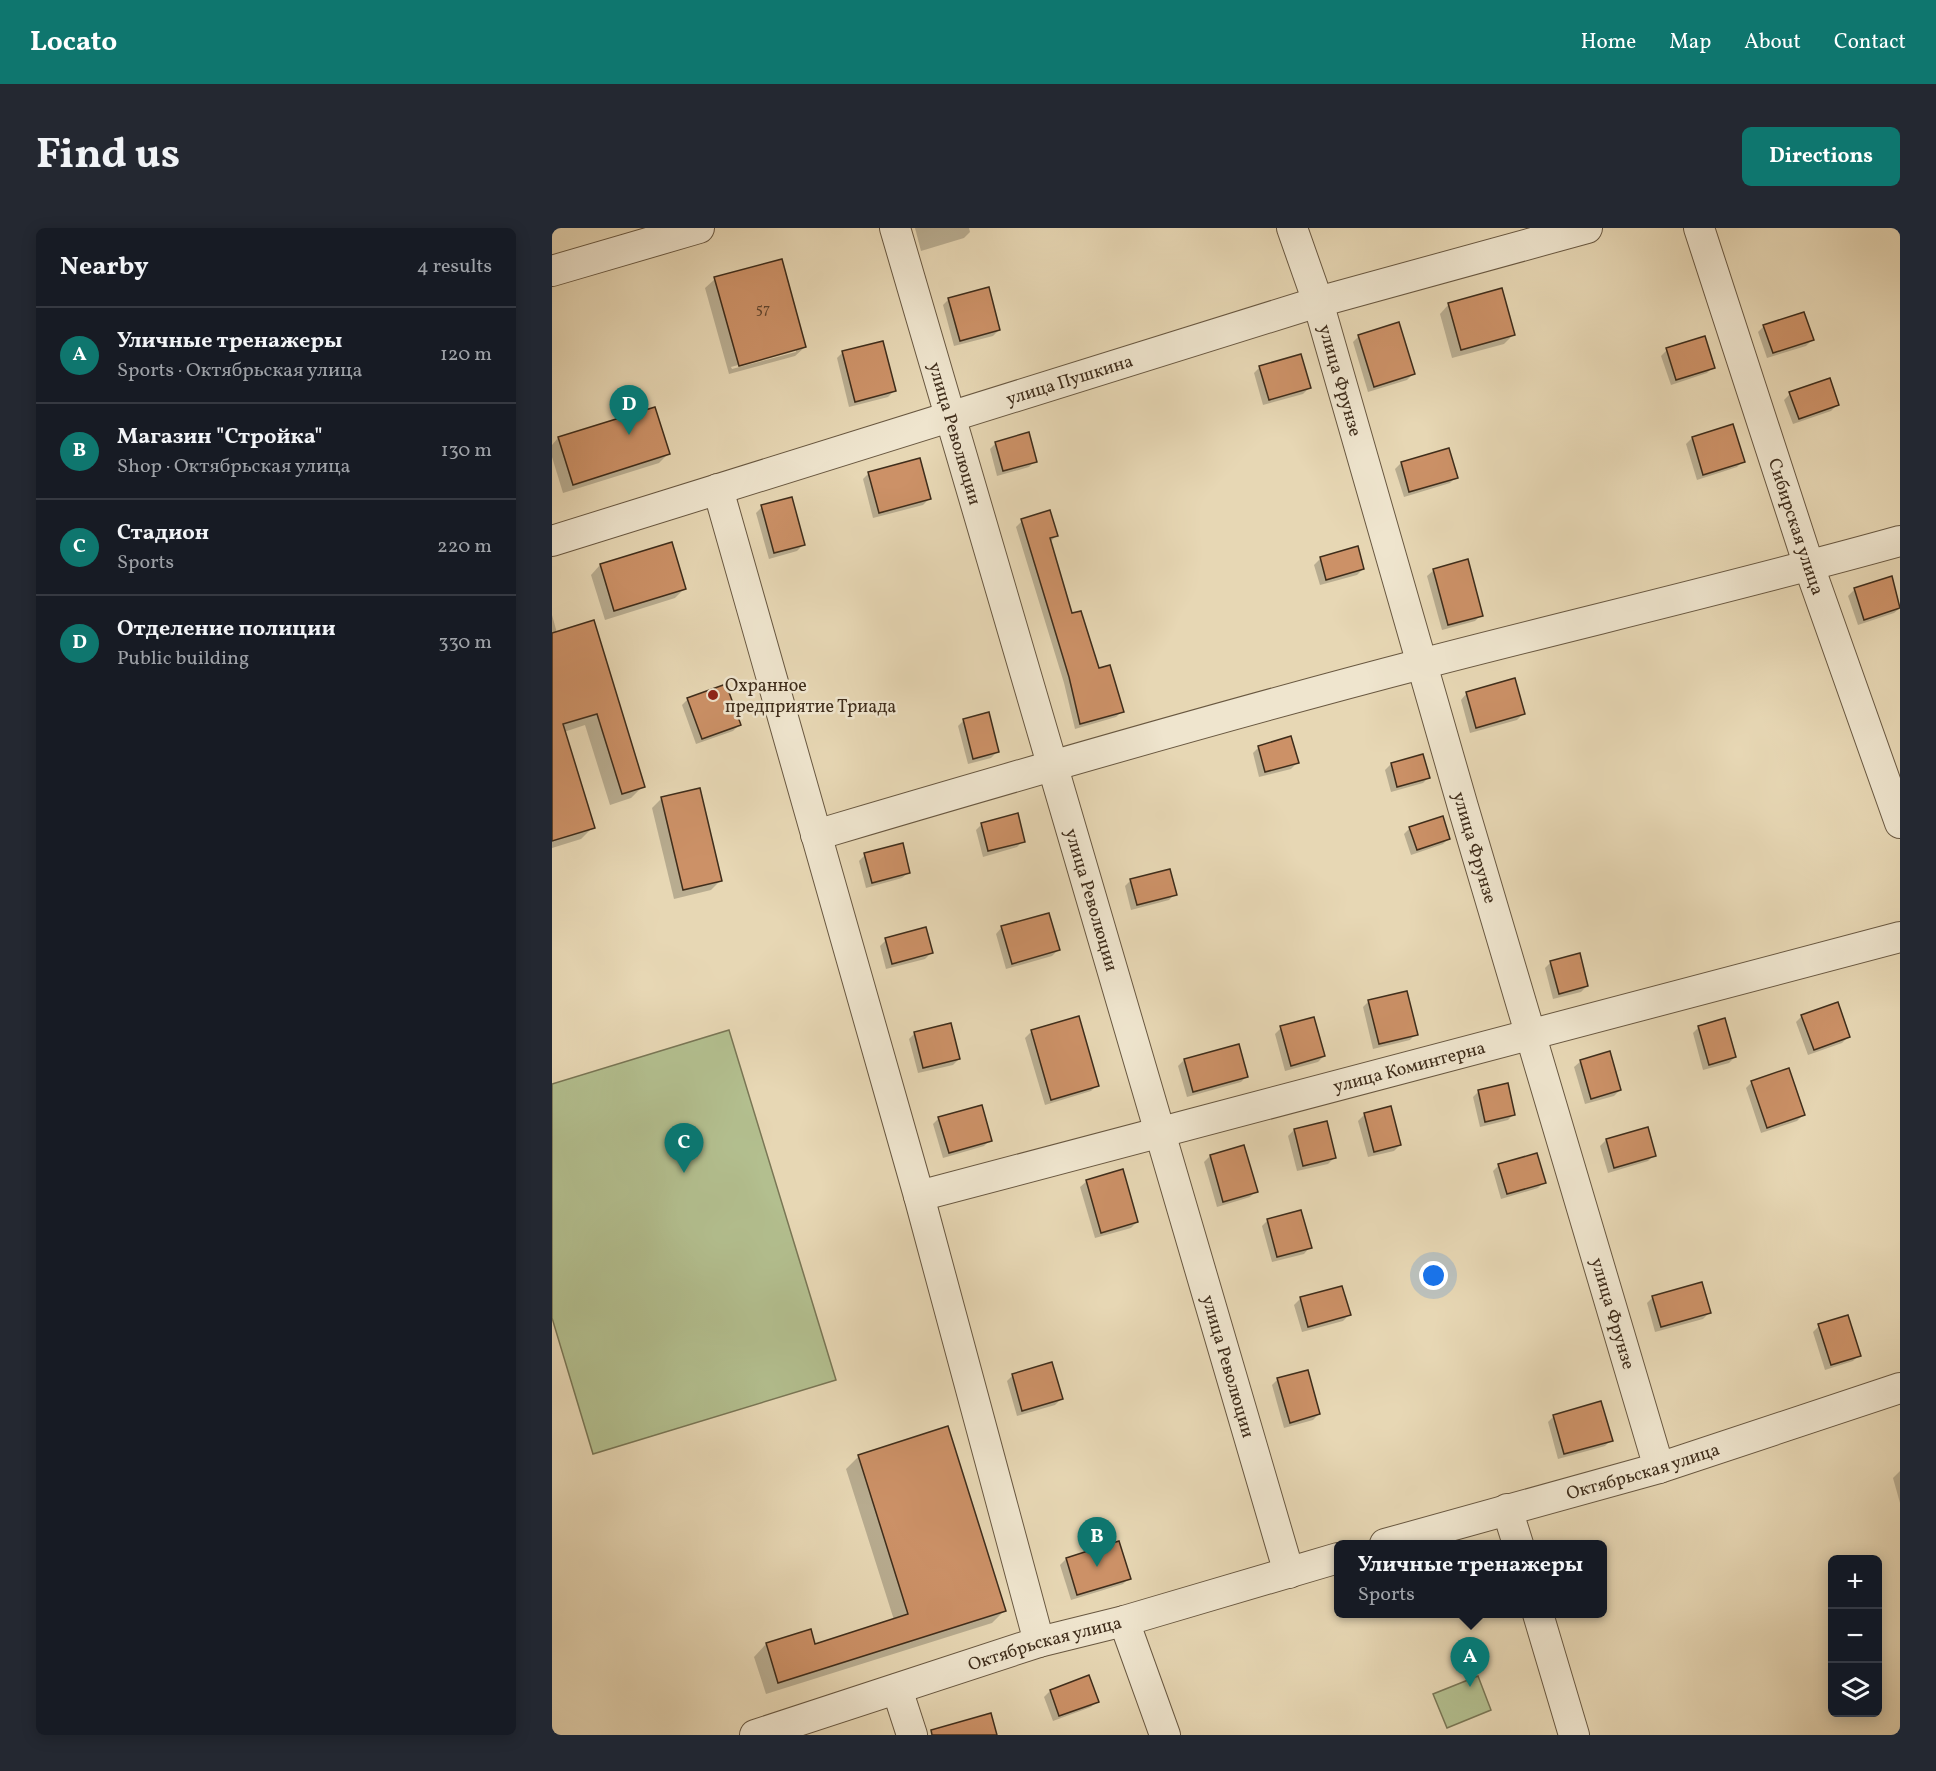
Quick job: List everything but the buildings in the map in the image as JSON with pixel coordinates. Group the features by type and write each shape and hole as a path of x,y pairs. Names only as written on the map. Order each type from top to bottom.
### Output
{"street":[{"path":"552,271 699,228"},
{"name":"улица Революции","path":"895,228 1054,764 1289,1573"},
{"name":"улица Фрунзе","path":"1292,228 1318,302 1530,1034 1659,1468"},
{"name":"улица Пушкина","path":"552,541 1318,302 1587,228"},
{"name":"Сибирская улица","path":"1699,228 1809,566 1900,823"},
{"path":"718,489 919,1196 1039,1642"},
{"path":"816,836 1054,764 1424,663 1900,541"},
{"name":"улица Коминтерна","path":"919,1196 1900,937"},
{"name":"Октябрьская улица","path":"1402,1540 1659,1468 1900,1388"},
{"path":"1507,1509 1516,1540"},
{"name":"Октябрьская улица","path":"755,1735 1039,1642 1124,1621 1334,1559"},
{"path":"1539,1618 1574,1735"},
{"path":"1124,1621 1165,1735"},
{"path":"897,1689 912,1735"}],"green space":[{"path":"729,1030 836,1380 593,1454 552,1318 552,1084"},
{"path":"1478,1676 1491,1710 1447,1728 1433,1694"}],"place":[{"name":"Отделение полиции","path":"629,435"},
{"name":"Охранное предприятие Триада","path":"713,695"},
{"name":"Стадион","path":"684,1173"},
{"name":"Магазин \"Стройка\"","path":"1097,1567"},
{"name":"Уличные тренажеры","path":"1470,1687"}]}
